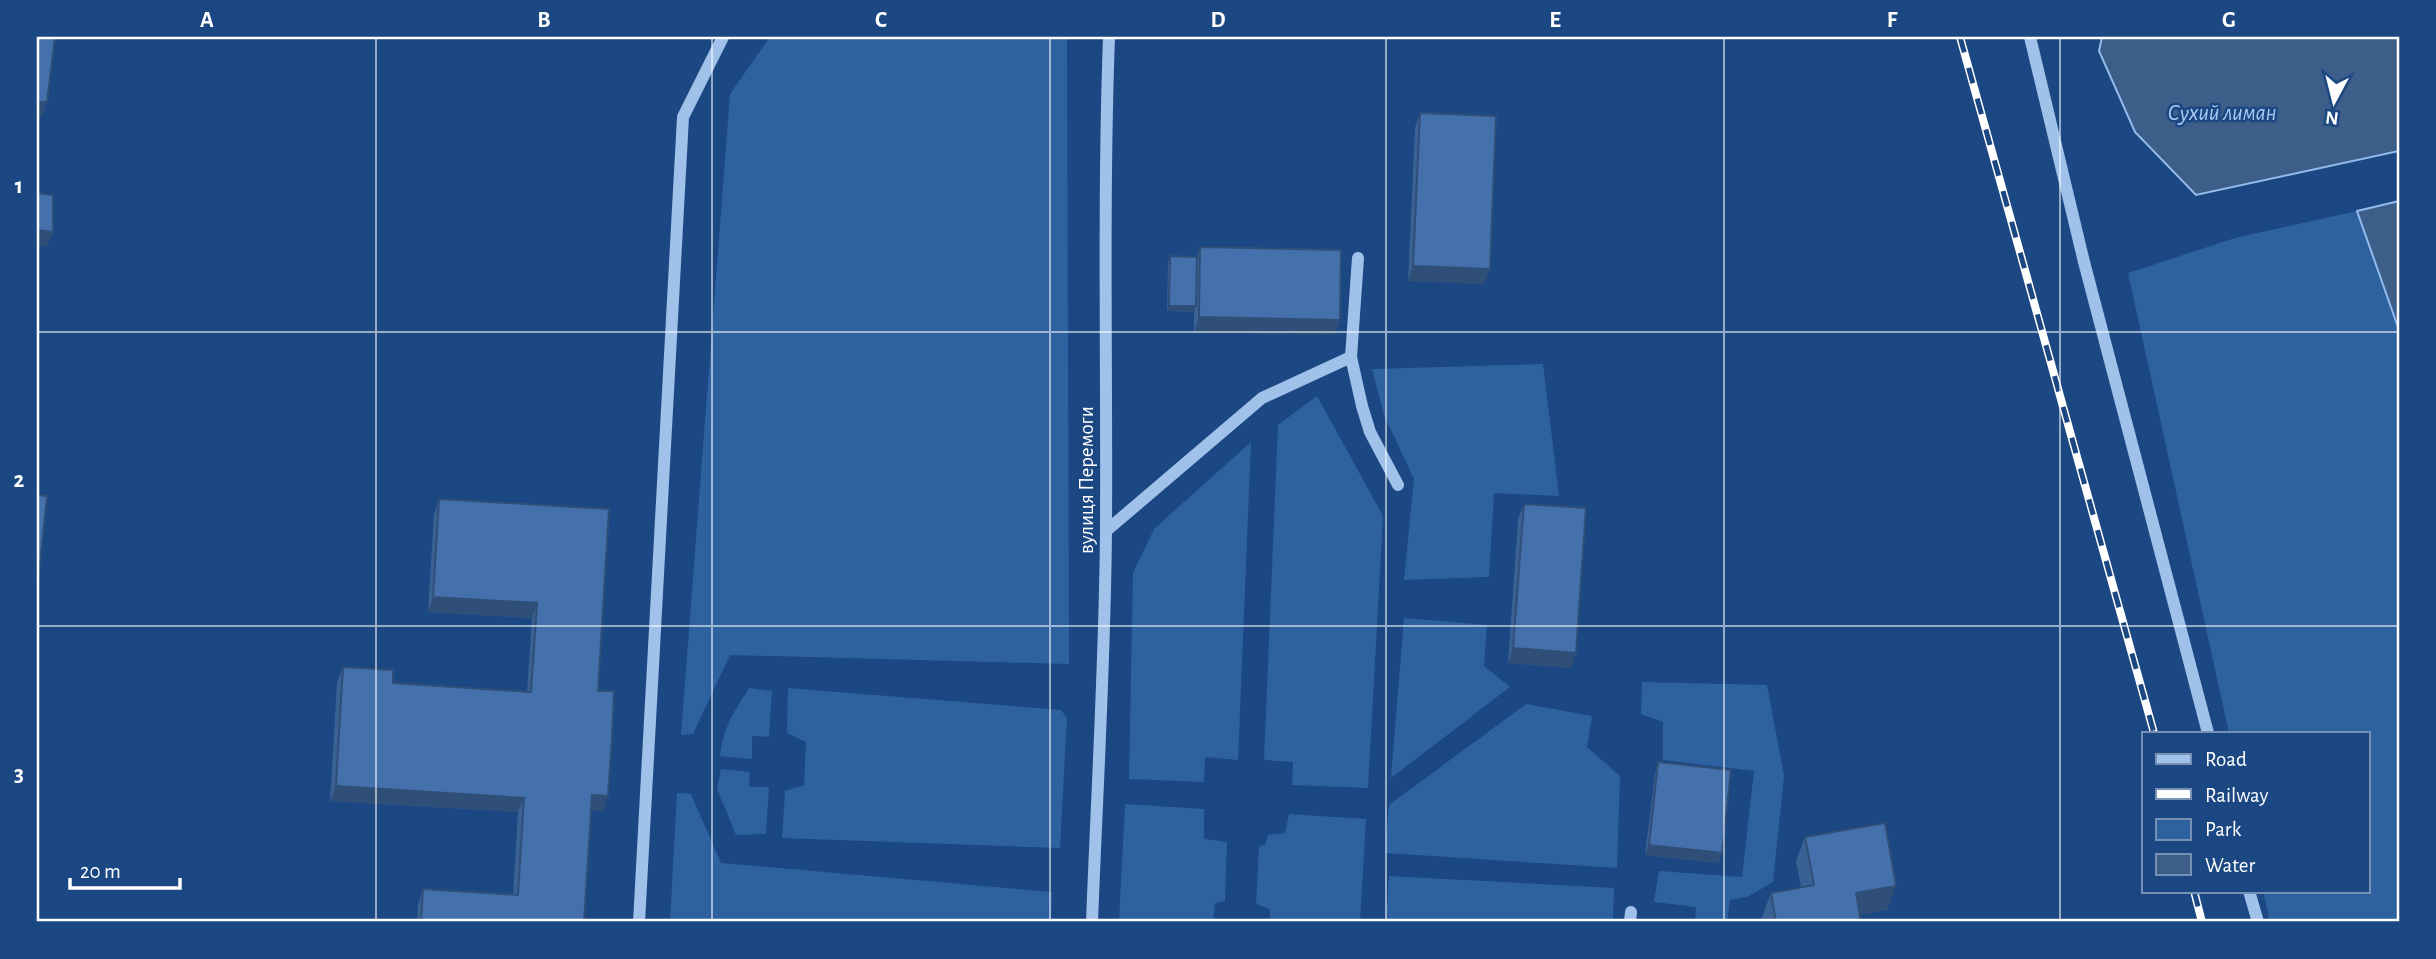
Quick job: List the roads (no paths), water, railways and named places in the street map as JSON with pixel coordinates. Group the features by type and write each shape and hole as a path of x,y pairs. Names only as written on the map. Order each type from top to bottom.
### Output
{"street":[{"path":"639,922 683,117 723,37"},
{"name":"вулиця Перемоги","path":"1092,922 1103,693 1106,531 1105,177 1109,37"},
{"path":"2030,37 2084,262 2208,732"},
{"path":"1358,257 1351,357 1370,432 1398,485"},
{"path":"1106,531 1262,398 1351,357"},
{"path":"2249,892 2258,922"}],"water":[{"name":"Сухий лиман","path":"2102,37 2399,37 2399,151 2196,195 2135,132 2099,51"},
{"path":"2399,201 2399,330 2357,211"}],"railway":[{"path":"1960,37 2154,732"},
{"path":"2194,892 2202,922"}]}
